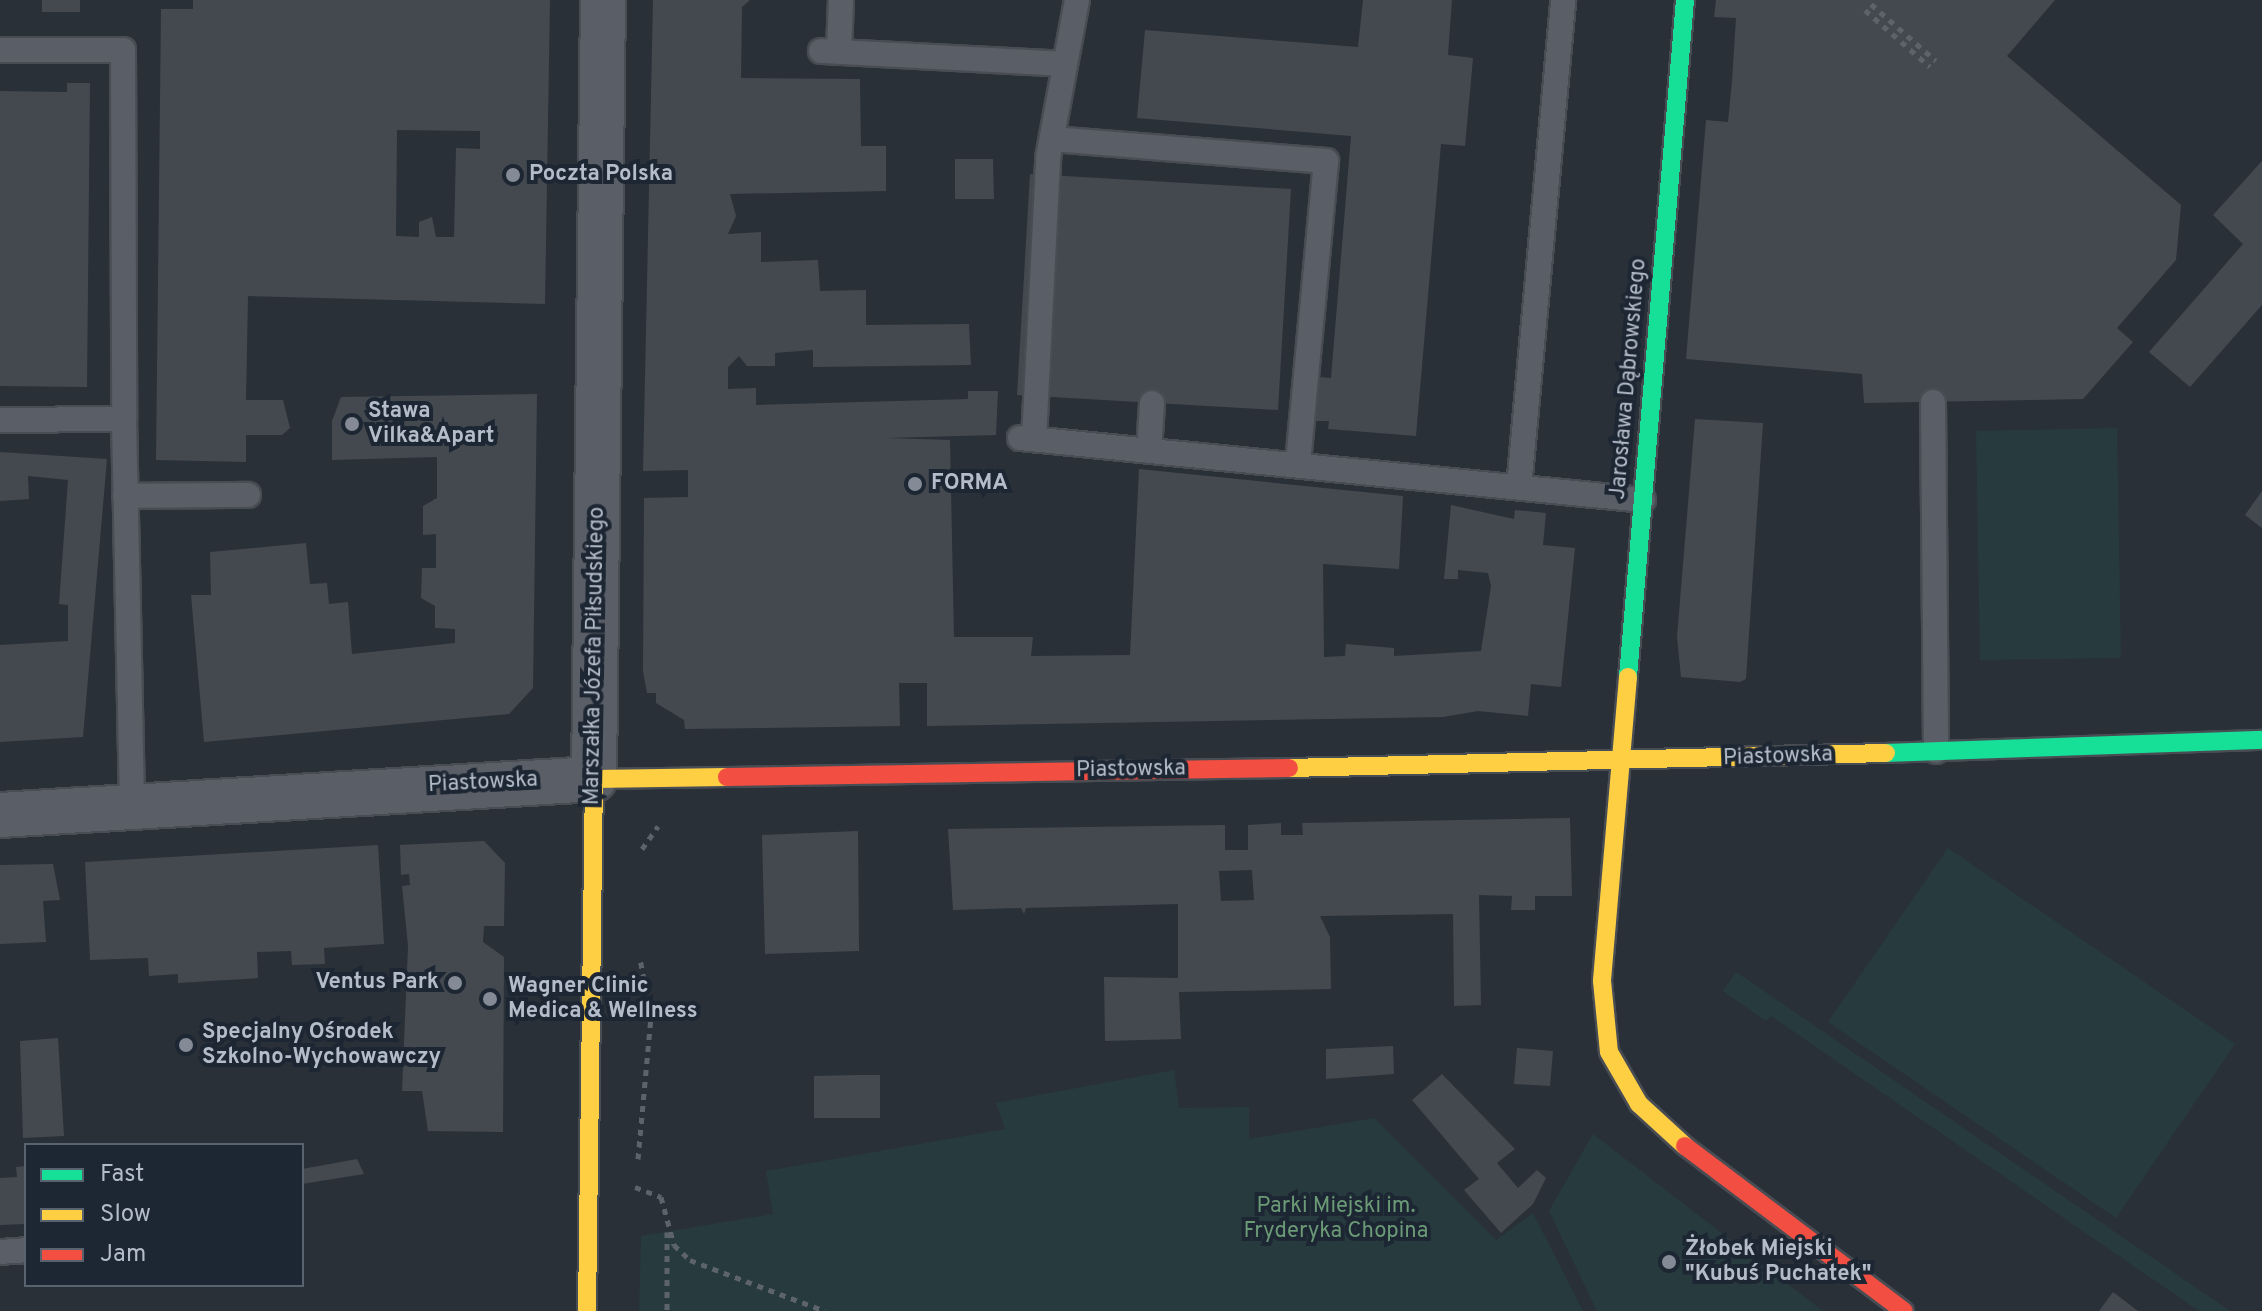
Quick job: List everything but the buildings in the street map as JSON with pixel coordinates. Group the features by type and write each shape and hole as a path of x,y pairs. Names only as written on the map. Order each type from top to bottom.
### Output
{"street":[{"name":"Marszałka Józefa Piłsudskiego","path":"587,1311 603,0"},
{"name":"Jarosława Dąbrowskiego","path":"1685,0 1602,981 1609,1052 1639,1104 1716,1174 1904,1311"},
{"name":"Piastowska","path":"0,815 594,779 1622,762 2262,740"}],"lane":[{"path":"841,0 830,51 1065,64"},
{"path":"1077,0 1052,139 1027,439 1643,500"},
{"path":"1519,487 1563,0"},
{"path":"0,50 123,50 124,419 132,806"},
{"path":"1052,139 1326,161 1298,464"},
{"path":"1933,402 1936,751"},
{"path":"1149,450 1152,403"},
{"path":"0,420 124,419"},
{"path":"125,496 248,495"},
{"path":"0,1252 24,1250"}],"path":[{"path":"1871,4 1936,61"},
{"path":"1865,10 1930,67"},
{"path":"634,1187 661,1197 667,1228 667,1311"},
{"path":"667,1228 690,1260 823,1310"}],"green space":[{"path":"2117,428 2121,658 1980,660 1976,431"},
{"path":"1948,848 2235,1044 2116,1218 1828,1022"},
{"path":"1736,972 2230,1311 2199,1311 1771,1016 1766,1021 1723,991"},
{"name":"Parki Miejski im. Fryderyka Chopina","path":"1174,1070 1179,1108 1249,1107 1249,1139 1374,1118 1496,1240 1533,1213 1583,1311 639,1311 641,1236 773,1214 766,1171 1005,1129 996,1103"},
{"name":"Żłobek Miejski \"Kubuś Puchatek\"","path":"1593,1134 1823,1311 1597,1311 1549,1211"}],"traffic: fast":[{"path":"1628,677 1685,0"},
{"path":"1886,753 2262,740"}],"traffic: slow":[{"path":"1628,677 1602,981 1609,1052 1639,1104 1685,1146"},
{"path":"1289,768 1886,753"},
{"path":"587,1311 594,779 727,777"}],"traffic: jam":[{"path":"727,777 1289,768"},
{"path":"1685,1146 1904,1311"}],"place":[{"name":"Poczta Polska","path":"513,175"},
{"name":"Stawa Vilka&Apart","path":"352,424"},
{"name":"FORMA","path":"915,484"},
{"name":"Ventus Park","path":"455,983"},
{"name":"Wagner Clinic Medica & Wellness","path":"490,999"},
{"name":"Specjalny Ośrodek Szkolno-Wychowawczy","path":"186,1045"},
{"name":"Żłobek Miejski \"Kubuś Puchatek\"","path":"1669,1262"}]}
